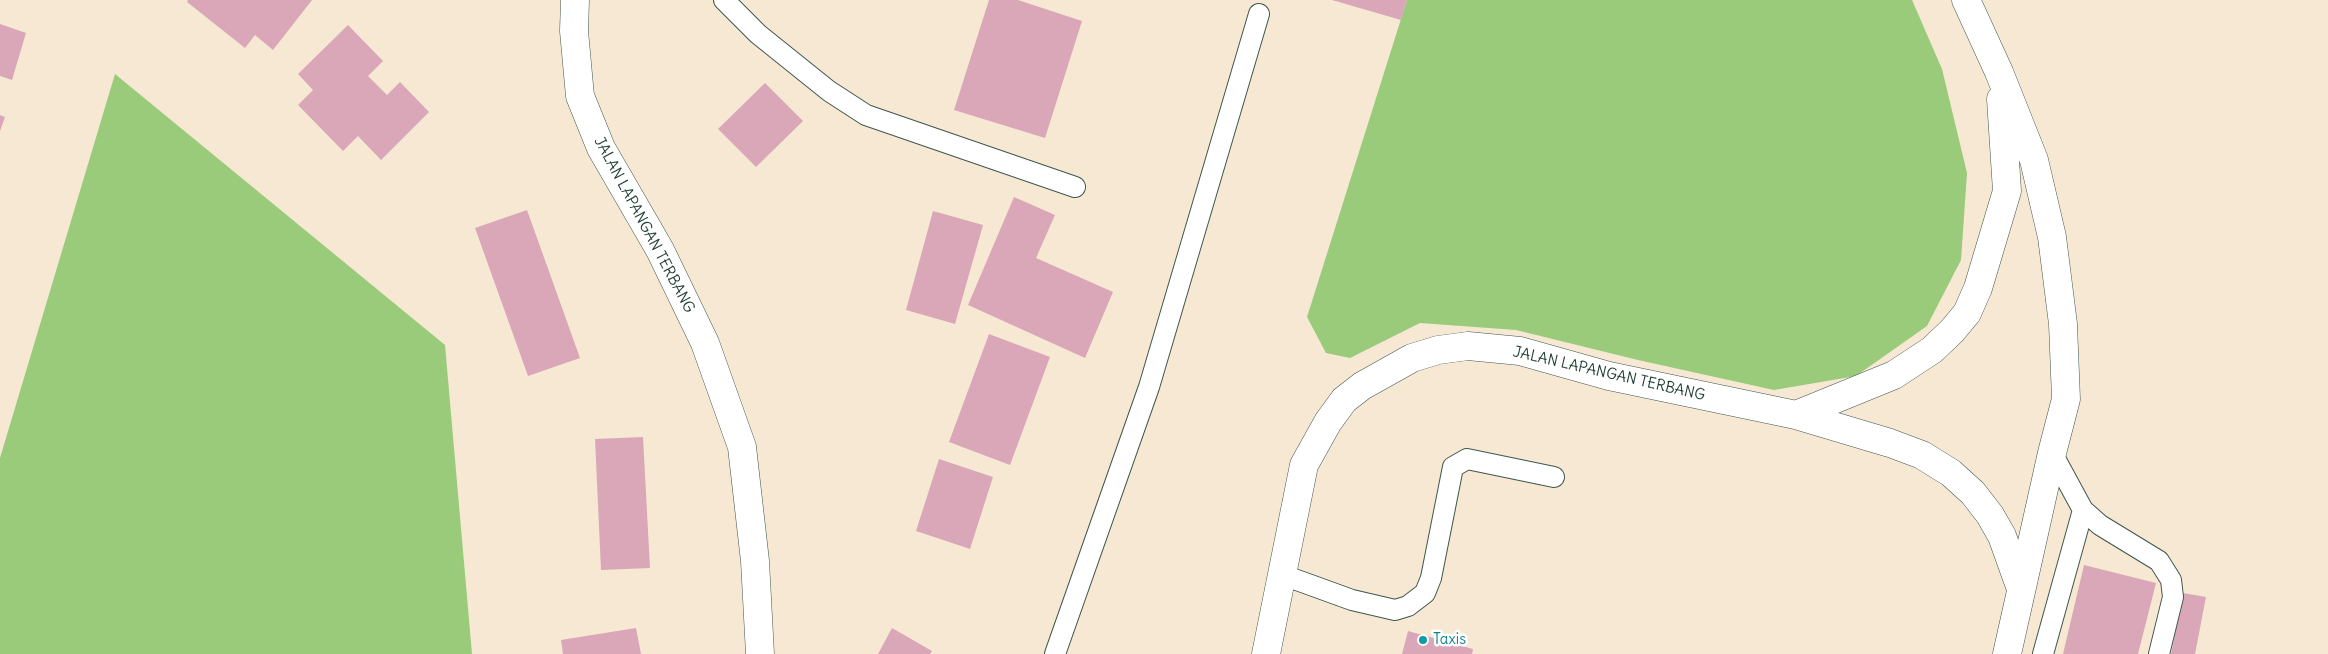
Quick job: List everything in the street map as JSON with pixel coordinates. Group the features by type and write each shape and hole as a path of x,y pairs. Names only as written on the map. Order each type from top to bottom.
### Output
{"street":[{"name":"JALAN LAPANGAN TERBANG","path":"575,0 574,31 580,96 601,148 660,250 705,343 742,446 755,560 760,654"},
{"path":"1966,0 1999,72 2034,160 2052,236 2063,324 2066,399 2007,654"},
{"path":"1796,415 1894,376 1932,350 1952,331 1967,312 1978,288 2007,191 1999,72"},
{"name":"JALAN LAPANGAN TERBANG","path":"1266,654 1304,465 1328,422 1344,400 1362,386 1412,358 1438,350 1468,346 1520,351 1609,376 1796,415 1890,443 1922,455 1951,474 1973,492 1990,515 2002,536 2021,589"}],"lane":[{"path":"724,0 758,34 829,91 866,115 1075,187"},
{"path":"1055,654 1149,387 1259,14"},
{"path":"2052,453 2082,510 2100,525 2159,561 2171,580 2173,597 2159,654"},
{"path":"1283,575 1352,600 1395,610 1408,606 1425,593 1431,578 1452,467 1467,459 1554,478"},
{"path":"2043,654 2082,510"}],"green space":[{"path":"1407,0 1912,0 1942,69 1967,173 1961,260 1927,326 1856,376 1774,390 1638,360 1516,330 1420,323 1350,358 1326,353 1307,317"},
{"path":"115,74 445,345 472,654 0,654 0,458"}],"building":[{"path":"188,0 312,0 273,50 255,35 245,48 187,2"},
{"path":"989,0 1018,0 1082,21 1045,138 954,110"},
{"path":"1332,0 1407,0 1401,20"},
{"path":"0,24 26,33 12,80 0,76"},
{"path":"348,25 383,61 368,76 387,95 400,82 429,112 381,160 358,136 343,151 298,105 313,90 298,74"},
{"path":"765,83 803,121 756,167 718,129"},
{"path":"0,115 5,117 0,131"},
{"path":"1014,197 1055,215 1036,258 1113,292 1085,358 968,305"},
{"path":"527,210 580,358 528,376 475,228"},
{"path":"933,211 983,225 955,324 906,310"},
{"path":"989,334 1050,357 1010,465 949,442"},
{"path":"643,437 650,568 601,570 595,439"},
{"path":"939,459 993,477 970,549 916,531"},
{"path":"2084,565 2156,583 2138,654 2063,654"},
{"path":"2183,593 2206,597 2195,654 2171,654"},
{"path":"636,628 641,654 563,654 561,640"},
{"path":"892,628 932,651 930,654 878,654"},
{"name":"Taxis","path":"1408,631 1473,649 1472,654 1402,654"}],"place":[{"name":"Taxis","path":"1423,640"}]}
